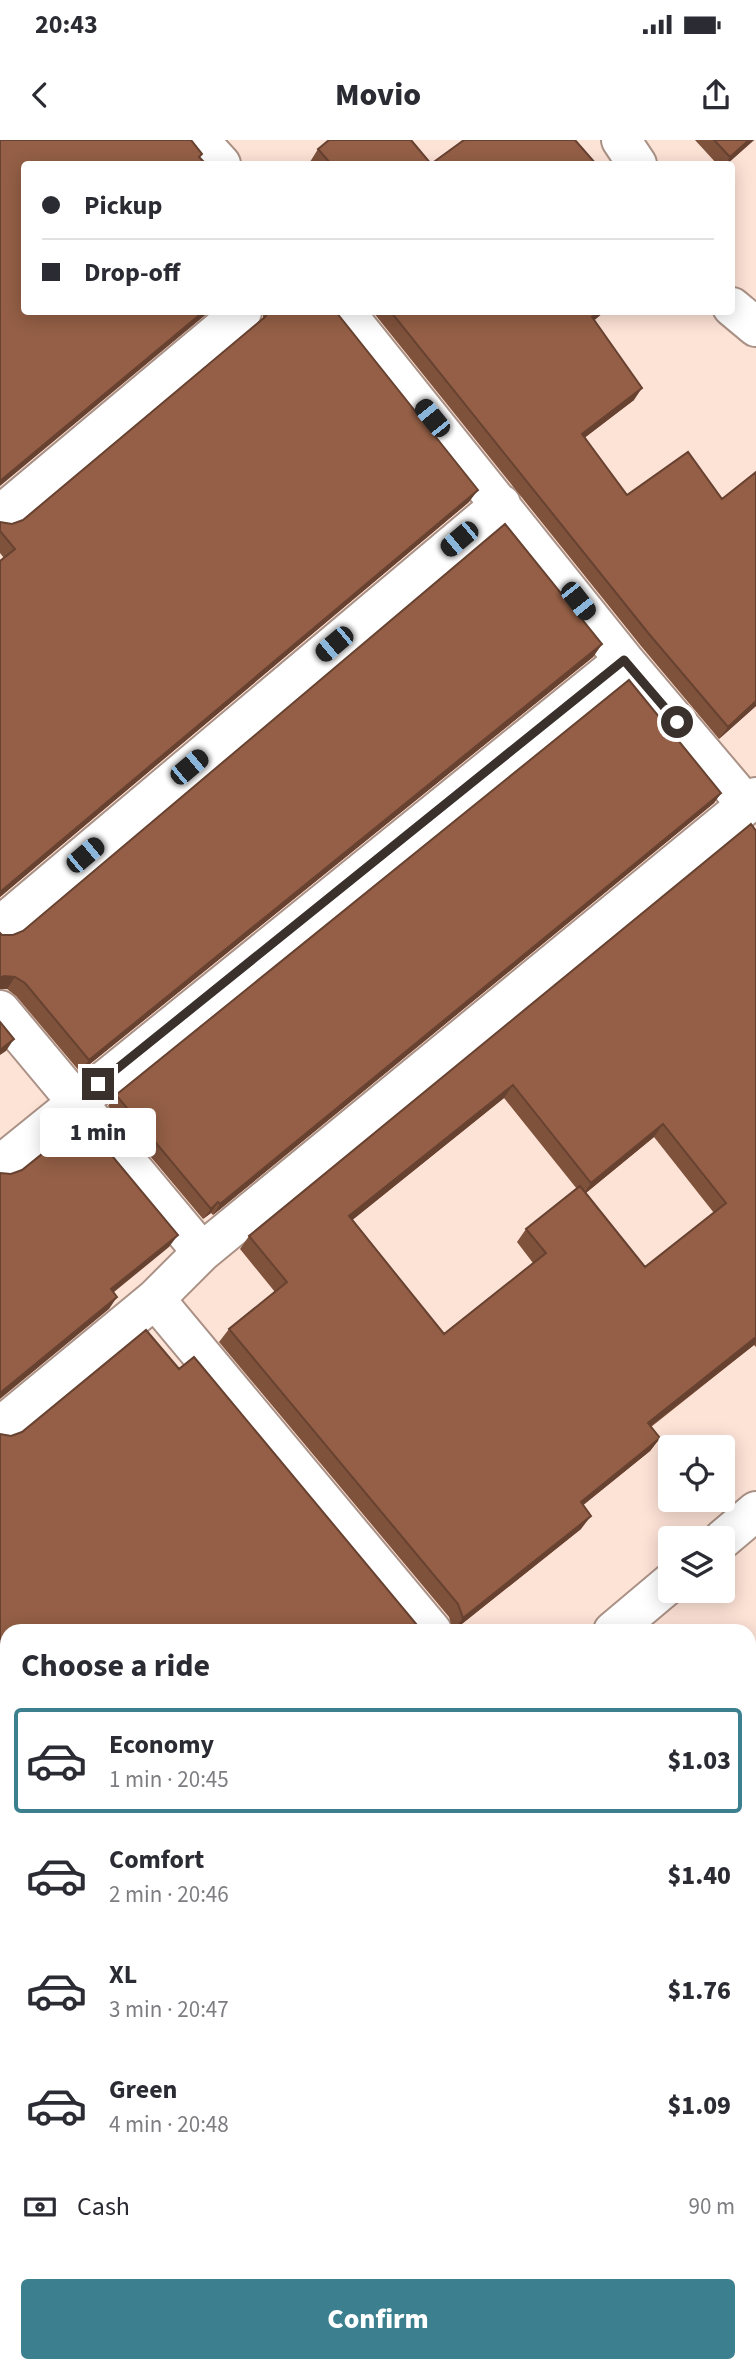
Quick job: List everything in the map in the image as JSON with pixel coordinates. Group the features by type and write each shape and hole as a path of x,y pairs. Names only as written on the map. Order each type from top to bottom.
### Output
{"street":[{"path":"199,140 218,161"},
{"path":"621,140 635,161"},
{"path":"735,310 756,327"},
{"path":"0,515 238,315"},
{"path":"0,1427 155,1298 202,1252 751,801 624,660 347,315"},
{"path":"0,926 501,504"},
{"path":"0,1166 624,660"},
{"path":"0,1010 202,1252"},
{"path":"155,1298 426,1624"},
{"path":"735,1529 756,1511"},
{"path":"621,1624 658,1593"}],"building":[{"path":"0,140 191,140 202,154 199,157 203,161 21,161 21,315 199,315 0,481"},
{"path":"329,140 411,140 428,161 328,161 318,149"},
{"path":"464,140 575,140 593,161 435,161"},
{"path":"714,140 749,140 730,157"},
{"path":"338,315 478,490 0,892 0,561 15,549 0,531 0,522 12,524 23,520 265,317"},
{"path":"393,315 595,315 592,317 642,388 582,434 627,495 688,452 722,499 756,472 756,701 728,727 649,634"},
{"path":"505,524 602,644 89,1060 25,983 15,977 0,978 0,933 13,935 23,931"},
{"path":"629,680 721,793 211,1209 116,1095"},
{"path":"751,824 756,831 756,1337 648,1423 658,1436 658,1440 581,1502 591,1516 463,1618 458,1604 229,1329 287,1282 249,1236","holes":["513,1085 591,1183 663,1124 726,1203 645,1267 580,1186 526,1229 546,1253 444,1334 349,1216"]},
{"path":"0,1022 14,1039 0,1050"},
{"path":"83,1121 178,1235 111,1289 117,1297 0,1393 0,1173 11,1174 22,1170"},
{"path":"146,1330 179,1369 194,1357 416,1624 0,1624 0,1434 11,1436 22,1432"}],"route":[{"path":"98,1084 624,660 677,722"}]}
